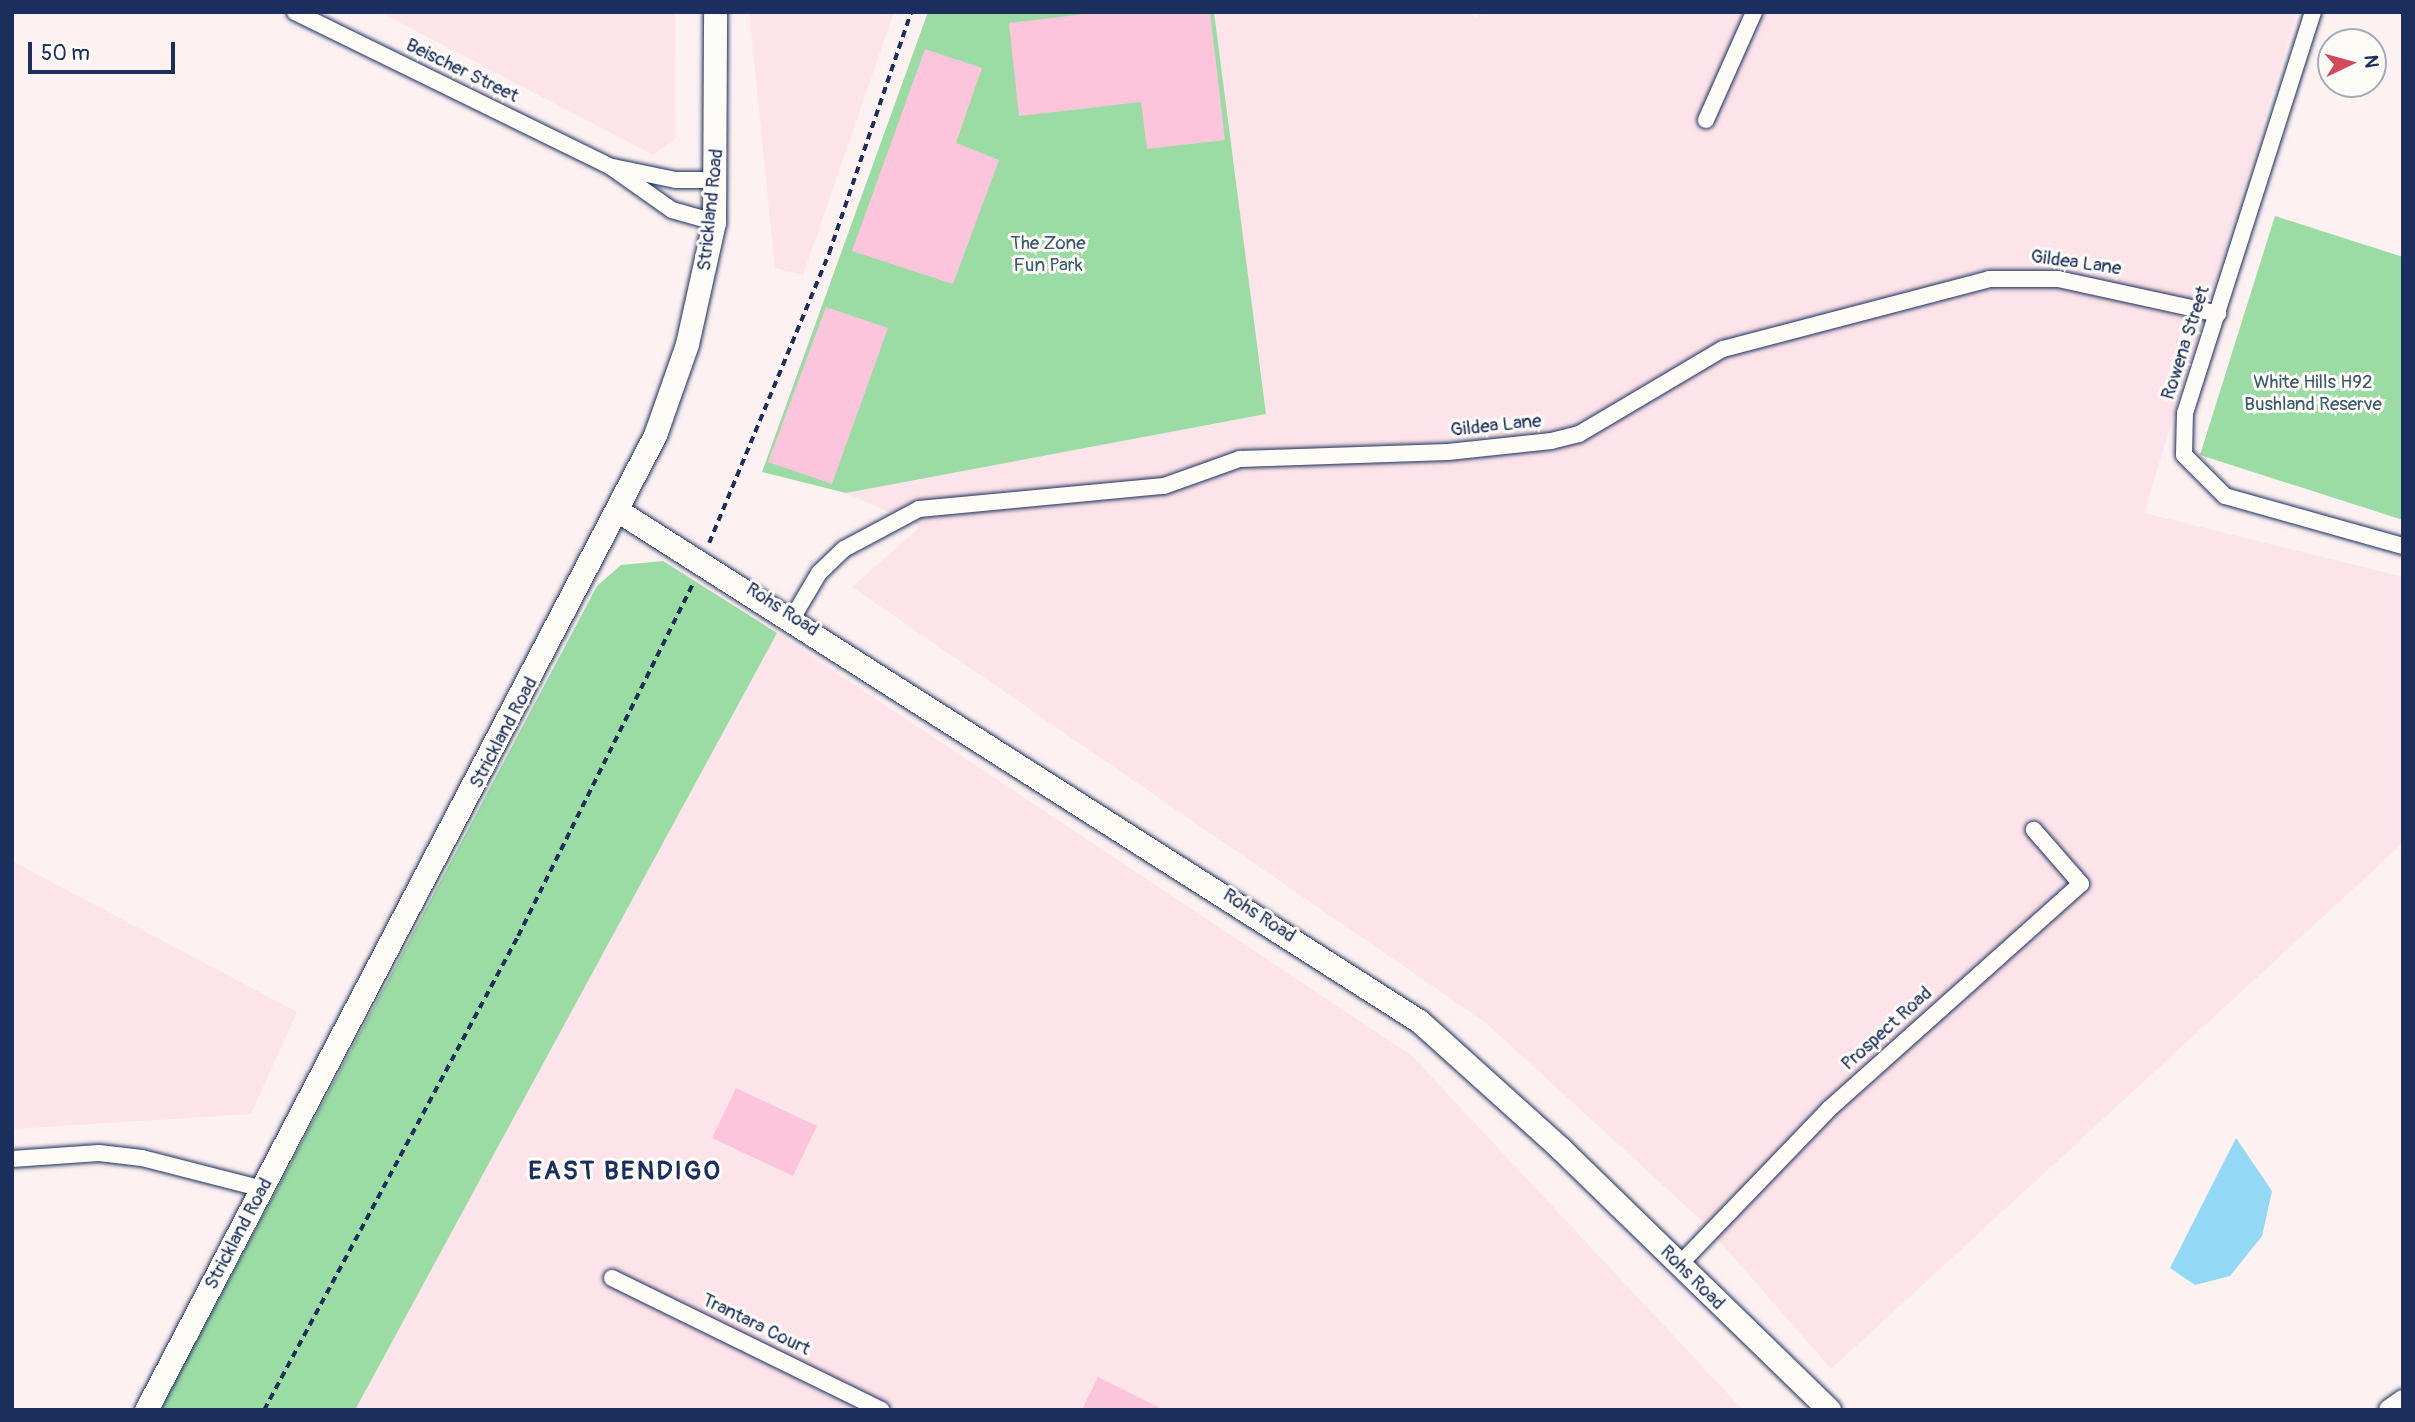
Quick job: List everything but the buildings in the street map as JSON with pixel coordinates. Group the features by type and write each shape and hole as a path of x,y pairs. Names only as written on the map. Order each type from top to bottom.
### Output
{"main road":[{"name":"Strickland Road","path":"146,1410 620,512 676,381 714,222 718,180 715,12"},
{"name":"Rohs Road","path":"620,512 704,560 1419,1021 1829,1410"},
{"path":"2390,1410 2403,1401"}],"street":[{"name":"Beischer Street","path":"295,12 611,167 672,210 714,222"},
{"path":"1706,120 1754,12"},
{"name":"Rowena Street","path":"2313,12 2185,413 2184,456 2194,472 2225,496 2403,546"},
{"name":"Beischer Street","path":"611,167 667,179 718,180"},
{"name":"Gildea Lane","path":"793,617 819,573 844,549 919,509 1164,486 1240,458 1448,452 1551,441 1579,434 1723,349 1989,279 2059,279 2218,314"},
{"name":"Prospect Road","path":"1679,1265 1829,1109 2081,884 2034,831"},
{"path":"12,1159 99,1153 142,1158 263,1189"},
{"name":"Trantara Court","path":"612,1278 881,1410"}],"path":[{"path":"264,1410 561,854 704,560 829,253 911,12"}],"shaded area":[{"path":"380,12 675,12 676,138 653,155"},
{"path":"749,12 894,12 803,275 775,268"},
{"path":"1214,12 1471,12 1476,19 1478,12 2297,12 2144,513 2403,577 2403,843 1831,1369 1702,1221 1485,1022 852,587 921,526 846,493 1266,414"},
{"path":"772,630 1411,1055 1743,1410 354,1410"},
{"path":"12,861 297,1012 251,1114 12,1129"}],"green space":[{"name":"The Zone Fun Park","path":"928,12 1214,12 1266,414 846,493 762,472"},
{"name":"White Hills H92 Bushland Reserve","path":"2275,216 2403,257 2403,520 2200,455"},
{"path":"663,561 777,633 355,1410 160,1410 597,586 621,565"}],"water":[{"path":"2236,1138 2272,1191 2262,1236 2230,1276 2195,1285 2170,1268"}],"district":[{"name":"EAST BENDIGO","path":"625,1172"}]}
